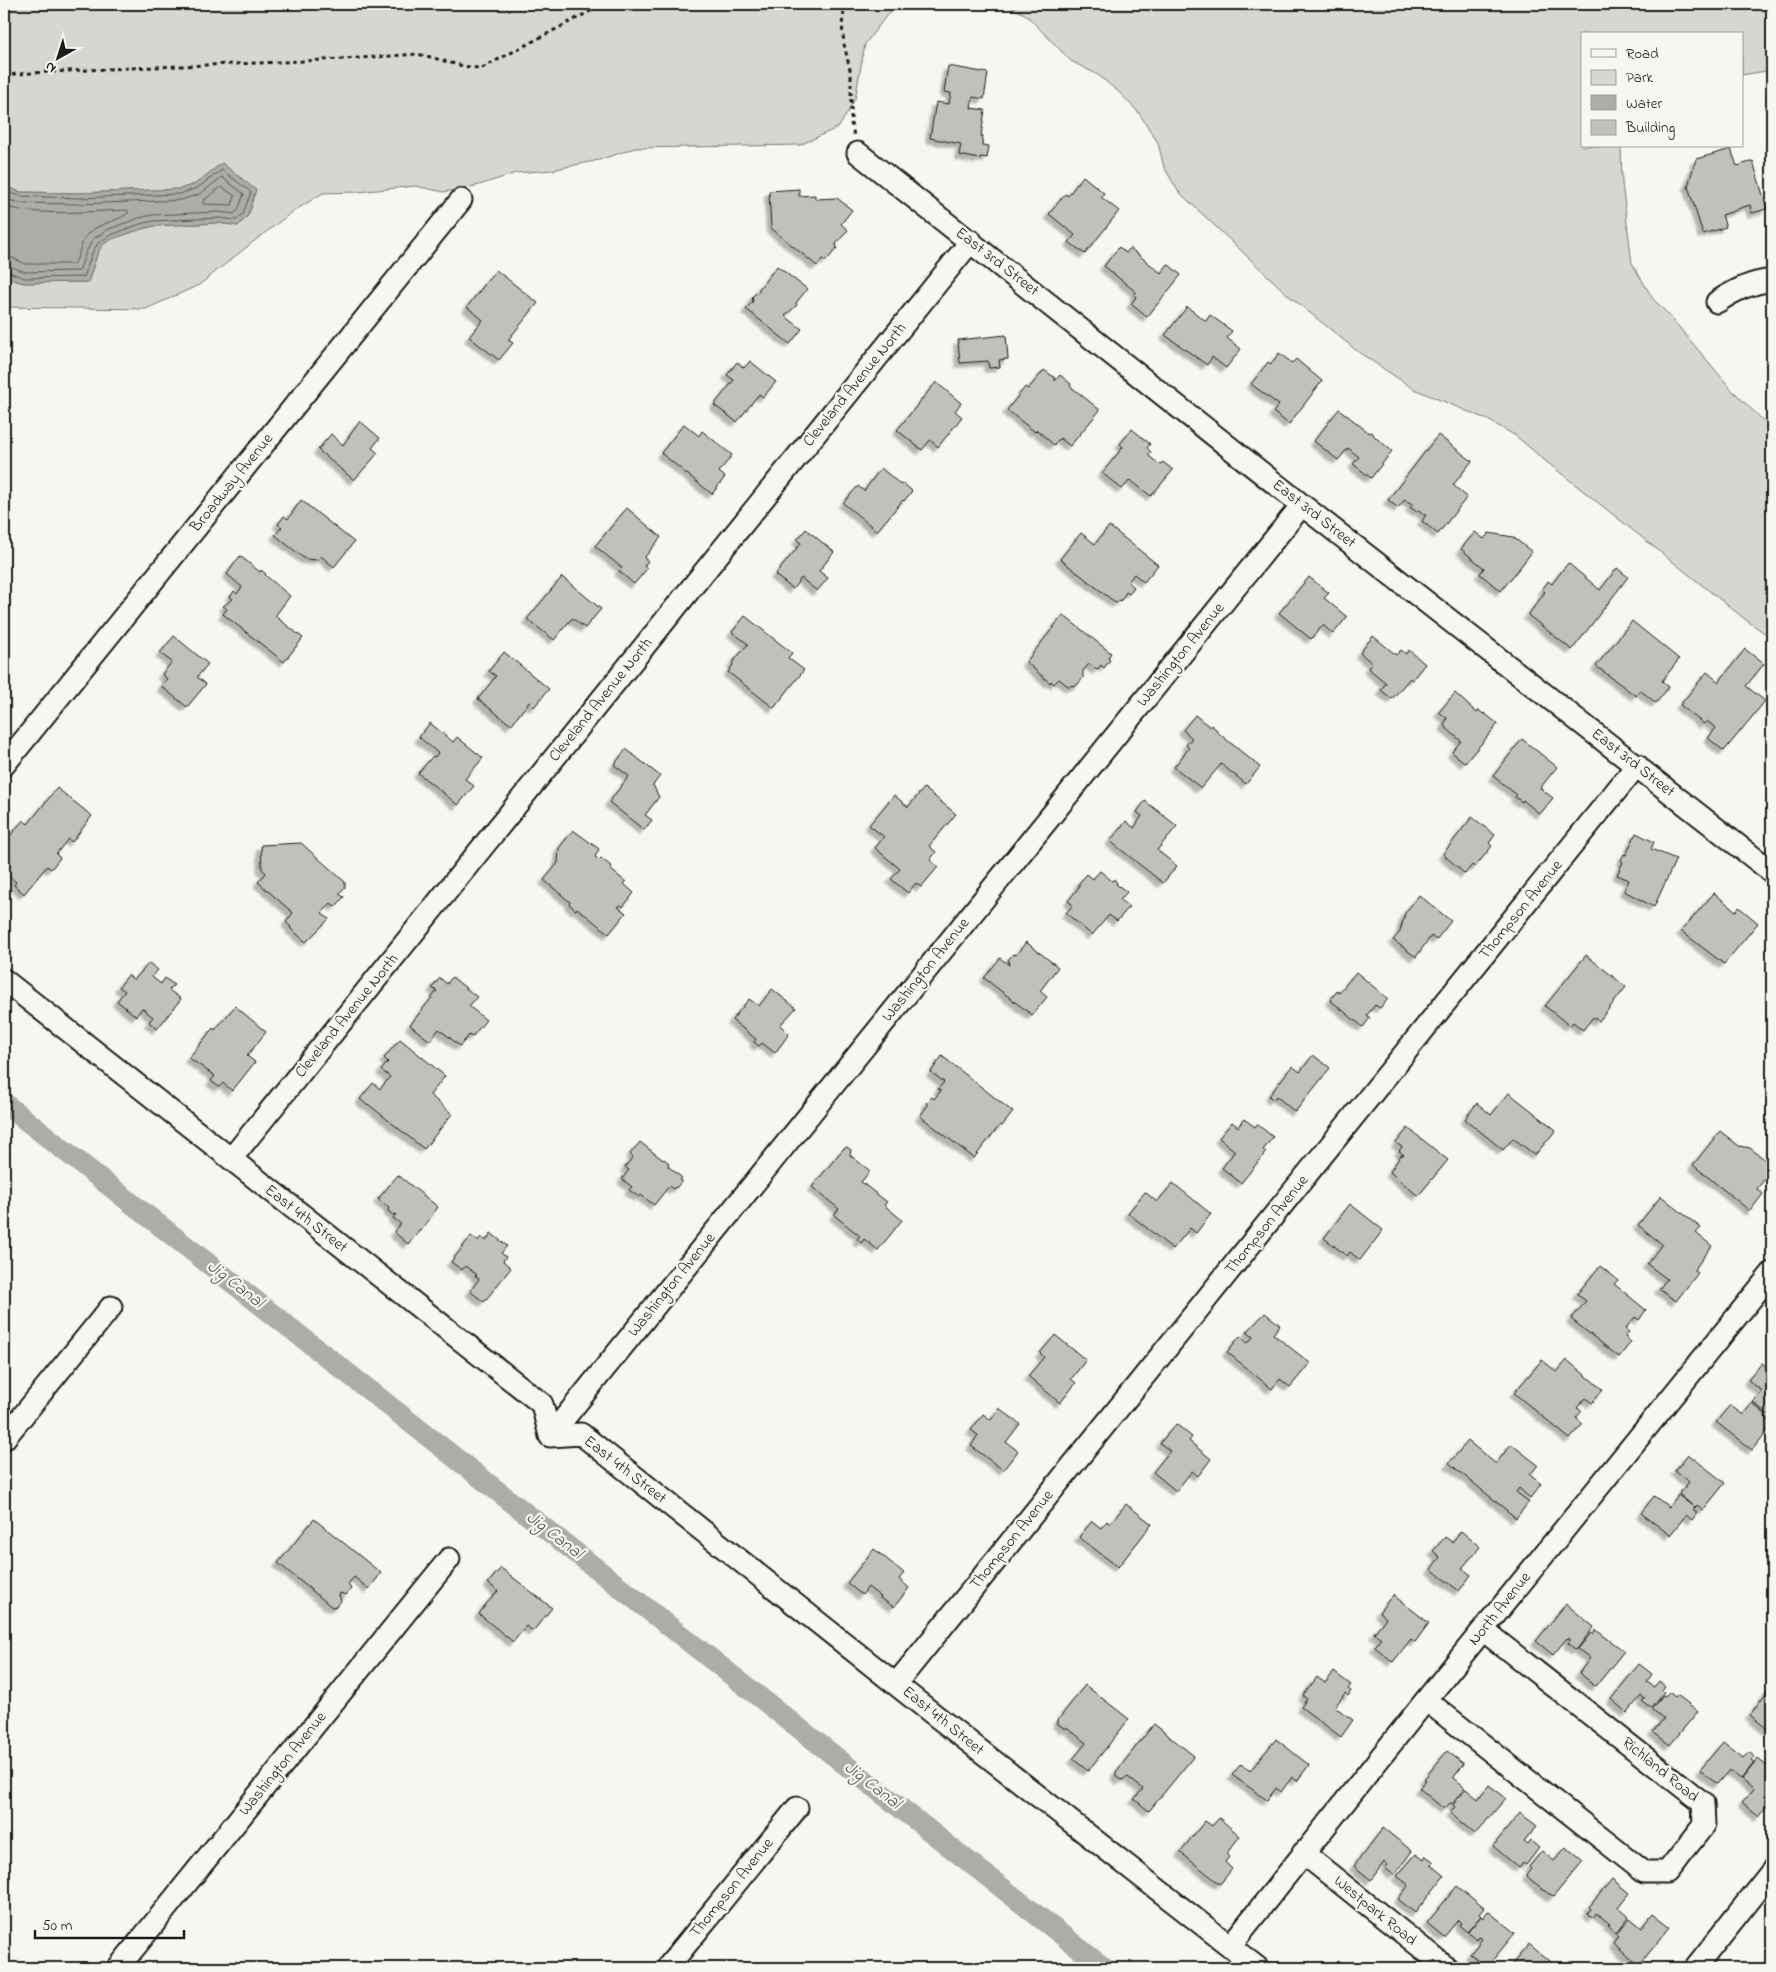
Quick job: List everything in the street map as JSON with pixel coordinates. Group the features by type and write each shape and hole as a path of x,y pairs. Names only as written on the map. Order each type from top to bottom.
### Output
{"street":[{"name":"East 3rd Street","path":"858,153 1302,505 1772,872"},
{"name":"Broadway Avenue","path":"4,765 461,200"},
{"name":"Cleveland Avenue North","path":"231,1159 970,241"},
{"path":"1717,302 1734,290 1754,282 1772,280"},
{"name":"Washington Avenue","path":"550,1436 1302,505"},
{"name":"Thompson Avenue","path":"896,1684 1637,765"},
{"name":"East 4th Street","path":"4,980 542,1404 550,1436 581,1434 1258,1968"},
{"name":"North Avenue","path":"1230,1946 1426,1700 1772,1273"},
{"path":"4,1439 111,1307"},
{"name":"Washington Avenue","path":"118,1968 449,1559"},
{"name":"Richland Road","path":"1426,1700 1644,1872 1667,1872 1704,1825 1703,1803 1483,1630"},
{"name":"Thompson Avenue","path":"667,1968 797,1808"},
{"name":"Westpark Road","path":"1303,1853 1447,1968"},
{"path":"1694,1968 1772,1872"}],"path":[{"path":"84,4 113,4"},
{"path":"4,75 64,70 238,65 417,54 438,58 468,68 482,68 604,4"},
{"path":"845,4 842,25 851,74 851,123 858,153"}],"green space":[{"path":"4,4 903,4 887,15 865,44 855,99 839,127 800,145 635,148 599,160 552,170 516,173 476,186 444,192 415,186 358,192 323,193 291,213 199,285 146,309 4,307 4,274 13,280 24,283 88,282 102,245 112,239 154,226 218,223 238,226 247,217 252,207 222,163 195,184 180,189 78,193 20,192 4,186"},
{"path":"1006,4 1772,4 1772,70 1744,75 1744,32 1581,32 1581,148 1621,148 1622,183 1632,263 1653,299 1733,391 1772,429 1772,634 1766,634 1746,620 1516,436 1488,420 1414,389 1357,351 1288,295 1178,191 1164,167 1158,143 1139,113 1121,94 1098,75 1071,61 1026,15"}],"water":[{"path":"222,163 256,190 247,217 238,226 218,223 154,226 112,239 102,245 88,282 24,283 13,280 4,274 4,186 20,192 78,193 180,189 195,184"}],"building":[{"path":"948,66 988,73 984,99 973,97 971,108 985,110 981,136 983,136 982,145 989,146 987,158 980,157 980,159 959,155 961,144 930,138 936,102 949,104 951,93 944,92"},
{"path":"1731,149 1737,166 1753,161 1767,209 1752,213 1750,205 1737,209 1722,215 1726,227 1703,234 1688,186 1696,159"},
{"path":"1083,176 1104,193 1101,197 1119,211 1085,254 1069,242 1075,235 1049,214 1065,194 1068,196"},
{"path":"799,189 799,196 815,195 815,199 837,198 852,210 841,224 848,230 836,244 837,248 827,260 822,259 817,266 771,228 769,191"},
{"path":"1119,247 1126,253 1130,248 1161,273 1168,264 1181,275 1147,317 1131,304 1136,297 1134,295 1136,292 1104,266"},
{"path":"777,266 807,289 796,303 797,305 785,316 802,329 790,344 746,309 753,301 752,297 759,292 759,289"},
{"path":"496,270 538,303 508,340 513,343 499,360 469,337 483,320 467,307"},
{"path":"1187,307 1206,321 1210,315 1232,331 1227,338 1241,349 1226,368 1212,357 1207,365 1165,335"},
{"path":"1006,335 1008,359 999,360 1000,367 989,368 988,361 960,363 958,340"},
{"path":"1279,353 1292,363 1296,359 1322,381 1289,424 1273,412 1279,405 1251,384 1268,362 1271,364"},
{"path":"750,361 776,382 763,397 759,394 737,422 714,405 734,380 727,375 737,362 744,368"},
{"path":"1044,370 1055,378 1055,381 1060,375 1071,384 1070,386 1100,410 1070,446 1060,438 1054,445 1037,430 1035,432 1007,410 1025,387 1028,389"},
{"path":"936,382 961,403 955,411 962,417 938,447 930,440 922,450 897,430"},
{"path":"1339,409 1369,433 1372,432 1375,437 1392,451 1371,478 1353,464 1359,457 1348,448 1338,460 1314,441"},
{"path":"360,421 380,438 372,448 378,453 354,480 318,450 331,434 343,445"},
{"path":"684,424 699,436 702,431 732,455 719,472 725,477 712,494 661,453"},
{"path":"1132,429 1150,444 1147,448 1151,452 1148,455 1160,465 1163,462 1173,470 1151,496 1130,480 1122,489 1102,473 1123,447 1120,444"},
{"path":"1438,435 1472,461 1453,485 1467,497 1438,534 1422,521 1426,515 1410,507 1413,504 1405,499 1398,508 1388,500"},
{"path":"881,468 901,485 903,483 912,491 877,531 843,503 858,486 864,491"},
{"path":"301,500 354,542 334,567 321,556 318,560 305,559 275,535 282,527 278,524 284,516 288,519"},
{"path":"627,508 661,537 644,558 648,561 644,566 647,569 634,584 619,571 622,568 595,546"},
{"path":"1109,526 1158,565 1144,582 1134,574 1128,582 1134,587 1129,594 1126,592 1121,601 1116,603 1060,559 1081,533 1095,544"},
{"path":"806,529 834,552 819,571 828,578 817,591 801,578 793,589 775,575 801,543 797,540"},
{"path":"1475,532 1484,539 1489,533 1513,537 1532,552 1501,591 1480,574 1484,568 1461,549"},
{"path":"240,556 260,572 261,570 266,574 290,596 275,616 303,638 284,662 223,614 227,609 223,606 233,599 230,597 234,591 237,594 242,587 227,574"},
{"path":"1568,563 1600,590 1617,568 1628,577 1572,650 1528,615 1545,592 1542,590 1548,581 1552,584"},
{"path":"562,577 601,609 585,628 572,618 554,640 527,619"},
{"path":"1309,577 1329,593 1324,598 1347,617 1333,634 1323,625 1311,639 1279,613"},
{"path":"1063,615 1111,653 1108,658 1110,660 1104,668 1101,665 1097,670 1089,664 1083,671 1083,678 1077,685 1068,686 1059,679 1054,684 1051,681 1050,683 1026,662"},
{"path":"745,616 792,653 788,658 804,670 774,708 728,672 733,665 732,663 748,644 732,632"},
{"path":"1632,621 1679,659 1662,681 1669,687 1656,703 1640,690 1636,696 1596,666"},
{"path":"174,636 208,664 197,677 206,684 187,707 161,686 167,679 162,674 172,662 160,653"},
{"path":"1373,636 1396,655 1401,650 1406,654 1409,650 1425,664 1412,680 1410,678 1392,699 1381,690 1386,683 1368,668 1372,663 1360,653"},
{"path":"1745,649 1764,664 1746,686 1765,701 1724,751 1708,738 1716,728 1707,721 1704,724 1680,705 1707,672 1719,682"},
{"path":"504,652 549,689 534,707 529,702 511,725 478,699 496,676 489,671"},
{"path":"1455,693 1477,713 1479,710 1498,724 1465,763 1452,752 1461,741 1444,726 1447,718 1439,712"},
{"path":"1195,715 1210,727 1211,725 1260,767 1246,784 1221,764 1201,788 1174,767 1189,748 1186,745 1192,738 1183,730"},
{"path":"430,723 453,742 457,737 483,758 465,779 474,786 458,805 418,773 438,753 419,737"},
{"path":"1522,739 1557,767 1540,788 1553,798 1540,814 1523,800 1522,802 1515,797 1517,795 1493,776"},
{"path":"626,749 660,776 653,785 659,797 645,815 652,820 644,830 609,802 629,776 614,765"},
{"path":"57,788 92,816 72,842 68,839 56,854 60,858 51,869 47,866 24,894 14,885 16,882 4,872 4,854 10,846 5,842 23,820 28,824"},
{"path":"924,788 956,814 929,846 936,852 930,860 938,867 921,887 916,883 908,893 891,879 900,869 875,848 884,837 869,825 894,795 908,807"},
{"path":"1145,801 1177,826 1157,850 1177,866 1163,883 1110,841 1126,821 1134,828 1142,816 1137,812"},
{"path":"1472,817 1495,835 1489,843 1492,846 1475,867 1472,865 1465,874 1443,854"},
{"path":"573,830 599,849 595,857 599,860 601,858 612,867 610,869 626,882 624,884 634,893 623,907 621,905 618,907 626,913 609,934 577,908 576,910 569,904 570,902 544,880 558,863 559,848"},
{"path":"1636,833 1654,842 1651,849 1676,859 1654,907 1624,891 1629,880 1617,875 1623,862 1621,860 1624,854 1626,855"},
{"path":"301,843 345,882 345,887 339,894 344,897 335,907 331,903 322,913 329,919 306,942 286,922 293,913 258,882 266,873 262,869 261,845"},
{"path":"1100,871 1112,881 1114,879 1116,884 1127,892 1120,900 1129,907 1117,921 1109,915 1092,935 1066,913 1073,905 1068,901 1079,887 1079,883 1087,874 1093,879"},
{"path":"1714,893 1736,911 1739,907 1758,923 1724,964 1681,931"},
{"path":"1419,895 1451,921 1436,940 1431,936 1416,957 1393,940 1400,932 1405,913"},
{"path":"1026,942 1058,967 1040,991 1047,997 1032,1015 984,978 1000,958 1009,965 1008,960 1013,954 1016,955"},
{"path":"1586,955 1626,987 1599,1021 1593,1017 1583,1030 1573,1022 1570,1026 1545,1006"},
{"path":"149,963 158,970 152,977 161,984 165,978 174,985 169,990 181,999 157,1029 149,1022 153,1017 142,1008 136,1016 117,1001 125,991 119,987 128,975 134,980"},
{"path":"1356,972 1388,999 1380,1008 1375,1005 1367,1015 1370,1018 1363,1027 1330,1000 1337,991 1339,993"},
{"path":"452,977 477,997 469,1006 486,1020 472,1037 469,1035 460,1046 439,1029 430,1041 410,1025 437,991 432,988 438,980 440,978 447,984"},
{"path":"772,989 796,1008 780,1025 789,1034 775,1053 762,1043 759,1046 754,1042 756,1039 732,1020 749,999 759,1006"},
{"path":"235,1006 266,1032 247,1056 255,1062 232,1091 223,1083 219,1087 211,1081 215,1076 189,1058 213,1028 215,1030"},
{"path":"400,1039 445,1076 430,1095 452,1114 424,1149 360,1099 373,1083 380,1089 390,1077 381,1070 388,1062 384,1058"},
{"path":"1313,1055 1330,1068 1295,1112 1276,1096 1273,1100 1269,1096 1292,1066 1300,1072"},
{"path":"942,1056 1013,1112 1002,1126 1000,1125 974,1158 920,1116 928,1105 926,1103 932,1097 934,1099 941,1091 938,1089 944,1082 931,1072"},
{"path":"1509,1093 1556,1130 1535,1155 1513,1138 1503,1150 1465,1119 1477,1103 1491,1115"},
{"path":"1244,1119 1255,1127 1257,1124 1273,1137 1263,1150 1266,1152 1241,1183 1222,1168 1235,1151 1219,1138 1232,1122 1238,1127"},
{"path":"1408,1128 1448,1160 1418,1196 1390,1172 1401,1155 1404,1155 1399,1151 1402,1147 1396,1143"},
{"path":"1720,1131 1739,1146 1750,1148 1772,1165 1772,1169 1757,1189 1763,1194 1750,1211 1693,1165"},
{"path":"640,1142 669,1163 668,1166 682,1178 680,1180 682,1181 676,1188 673,1189 669,1186 654,1205 641,1195 639,1197 629,1190 632,1187 622,1179 629,1170 625,1167 633,1157 630,1154"},
{"path":"847,1147 851,1150 850,1155 870,1171 861,1182 887,1202 884,1205 902,1220 878,1250 864,1239 861,1243 857,1239 860,1236 834,1215 839,1209 812,1187 843,1149"},
{"path":"398,1175 438,1207 421,1231 408,1244 394,1232 401,1224 393,1218 396,1214 393,1215 388,1211 389,1208 378,1199"},
{"path":"1173,1183 1211,1214 1196,1233 1190,1228 1173,1249 1128,1213 1145,1192 1157,1202"},
{"path":"1661,1196 1701,1228 1696,1233 1712,1246 1694,1270 1698,1273 1676,1301 1659,1289 1667,1279 1647,1264 1662,1244 1638,1225"},
{"path":"1350,1204 1383,1230 1360,1260 1350,1252 1347,1256 1324,1238"},
{"path":"491,1233 507,1246 501,1253 506,1257 503,1261 511,1268 484,1302 470,1291 479,1279 475,1276 477,1275 465,1266 462,1270 451,1262 471,1236 478,1241 481,1237 486,1241"},
{"path":"1600,1266 1618,1280 1614,1284 1646,1310 1639,1320 1635,1317 1625,1329 1629,1332 1625,1337 1631,1342 1619,1357 1571,1319 1586,1301 1577,1294"},
{"path":"1265,1313 1280,1325 1273,1334 1310,1363 1290,1387 1280,1379 1272,1389 1227,1352 1240,1336 1248,1343 1253,1337 1247,1332"},
{"path":"1055,1335 1086,1360 1071,1379 1076,1383 1060,1403 1028,1376 1044,1357 1040,1353"},
{"path":"1542,1360 1557,1372 1567,1360 1603,1390 1592,1403 1586,1398 1577,1408 1582,1411 1576,1418 1583,1424 1570,1439 1514,1393"},
{"path":"1762,1363 1772,1371 1772,1418 1753,1402 1762,1391 1748,1380"},
{"path":"1752,1403 1766,1415 1765,1417 1772,1425 1752,1450 1716,1422 1730,1405 1743,1415"},
{"path":"999,1408 1020,1424 1006,1442 1018,1451 1003,1470 971,1446 978,1435 971,1430 983,1414 991,1420"},
{"path":"1176,1424 1192,1437 1189,1441 1211,1459 1198,1476 1192,1471 1176,1491 1153,1472 1170,1451 1160,1443"},
{"path":"1468,1441 1496,1464 1511,1444 1538,1465 1530,1475 1541,1484 1530,1498 1519,1488 1516,1492 1529,1502 1516,1518 1449,1463"},
{"path":"1688,1454 1725,1483 1703,1510 1697,1505 1695,1508 1679,1494 1689,1482 1675,1471"},
{"path":"1678,1495 1695,1508 1693,1510 1697,1513 1692,1520 1686,1515 1670,1535 1641,1513 1654,1496 1669,1507"},
{"path":"1126,1504 1152,1524 1118,1567 1079,1537 1092,1521 1101,1528 1107,1521 1110,1524"},
{"path":"314,1519 381,1573 369,1589 354,1577 348,1584 351,1589 346,1595 340,1593 341,1601 337,1606 332,1607 278,1563"},
{"path":"1461,1531 1480,1547 1462,1568 1471,1575 1459,1591 1431,1569 1440,1557 1433,1551 1445,1537 1452,1542"},
{"path":"874,1549 904,1573 899,1579 909,1588 894,1607 868,1587 862,1595 847,1583"},
{"path":"501,1568 552,1608 533,1631 526,1626 513,1642 479,1614 498,1591 488,1583"},
{"path":"1393,1595 1429,1623 1415,1642 1411,1639 1393,1662 1375,1647 1381,1638 1374,1633 1386,1618 1379,1612"},
{"path":"1566,1604 1594,1627 1576,1650 1568,1643 1570,1640 1567,1638 1553,1655 1536,1641"},
{"path":"1596,1630 1624,1651 1596,1686 1579,1673 1590,1658 1578,1649 1591,1633 1593,1634"},
{"path":"1639,1664 1652,1674 1647,1682 1654,1687 1659,1681 1665,1686 1662,1690 1664,1692 1651,1708 1642,1701 1645,1699 1641,1696 1627,1713 1611,1699"},
{"path":"1334,1672 1351,1685 1348,1689 1351,1691 1348,1696 1345,1693 1335,1707 1353,1720 1341,1737 1301,1707 1307,1699 1303,1696 1317,1677 1325,1683"},
{"path":"1772,1684 1772,1733 1750,1715"},
{"path":"1085,1685 1129,1719 1088,1771 1073,1759 1086,1743 1068,1728 1058,1724 1058,1720"},
{"path":"1669,1692 1675,1697 1677,1695 1698,1711 1670,1745 1653,1732 1664,1719 1652,1709 1663,1695 1665,1696"},
{"path":"1154,1724 1194,1756 1149,1811 1134,1799 1143,1789 1128,1777 1121,1780 1116,1776 1116,1772"},
{"path":"1276,1739 1309,1765 1297,1781 1292,1777 1281,1792 1276,1788 1267,1800 1232,1775 1241,1764 1250,1771"},
{"path":"1723,1742 1743,1758 1749,1752 1755,1757 1751,1761 1754,1763 1741,1779 1729,1770 1717,1784 1700,1770"},
{"path":"1447,1751 1464,1764 1453,1778 1465,1788 1452,1804 1450,1803 1444,1809 1419,1788"},
{"path":"1758,1759 1767,1766 1768,1764 1772,1767 1772,1801 1759,1817 1742,1803 1754,1789 1742,1779"},
{"path":"1489,1785 1506,1798 1475,1834 1450,1813 1455,1807 1453,1805 1466,1789 1478,1799"},
{"path":"1520,1813 1537,1826 1524,1842 1528,1845 1531,1841 1539,1848 1526,1865 1523,1863 1519,1868 1493,1846"},
{"path":"1219,1818 1240,1836 1226,1854 1229,1857 1225,1862 1232,1869 1220,1884 1180,1852 1205,1821 1212,1826"},
{"path":"1383,1828 1412,1851 1394,1875 1385,1868 1388,1865 1384,1862 1371,1880 1354,1866"},
{"path":"1566,1847 1583,1861 1553,1897 1526,1876 1531,1869 1529,1867 1542,1851 1554,1861"},
{"path":"1416,1854 1424,1860 1426,1856 1434,1862 1431,1865 1444,1876 1415,1913 1398,1899 1409,1885 1397,1876"},
{"path":"1612,1879 1629,1893 1618,1907 1629,1917 1616,1933 1608,1926 1610,1924 1596,1913 1593,1918 1588,1913 1591,1909 1589,1907"},
{"path":"1457,1886 1484,1908 1479,1914 1481,1916 1467,1932 1459,1925 1461,1923 1458,1920 1444,1937 1427,1923"},
{"path":"1488,1911 1515,1933 1486,1968 1470,1954 1482,1939 1479,1936 1476,1939 1468,1932 1481,1916 1483,1918"},
{"path":"1653,1914 1670,1927 1639,1965 1613,1943 1618,1936 1616,1934 1630,1918 1642,1928"},
{"path":"1529,1944 1555,1966 1554,1968 1509,1968"}],"waterway":[{"name":"Jig Canal","path":"4,1103 1104,1968"}]}
